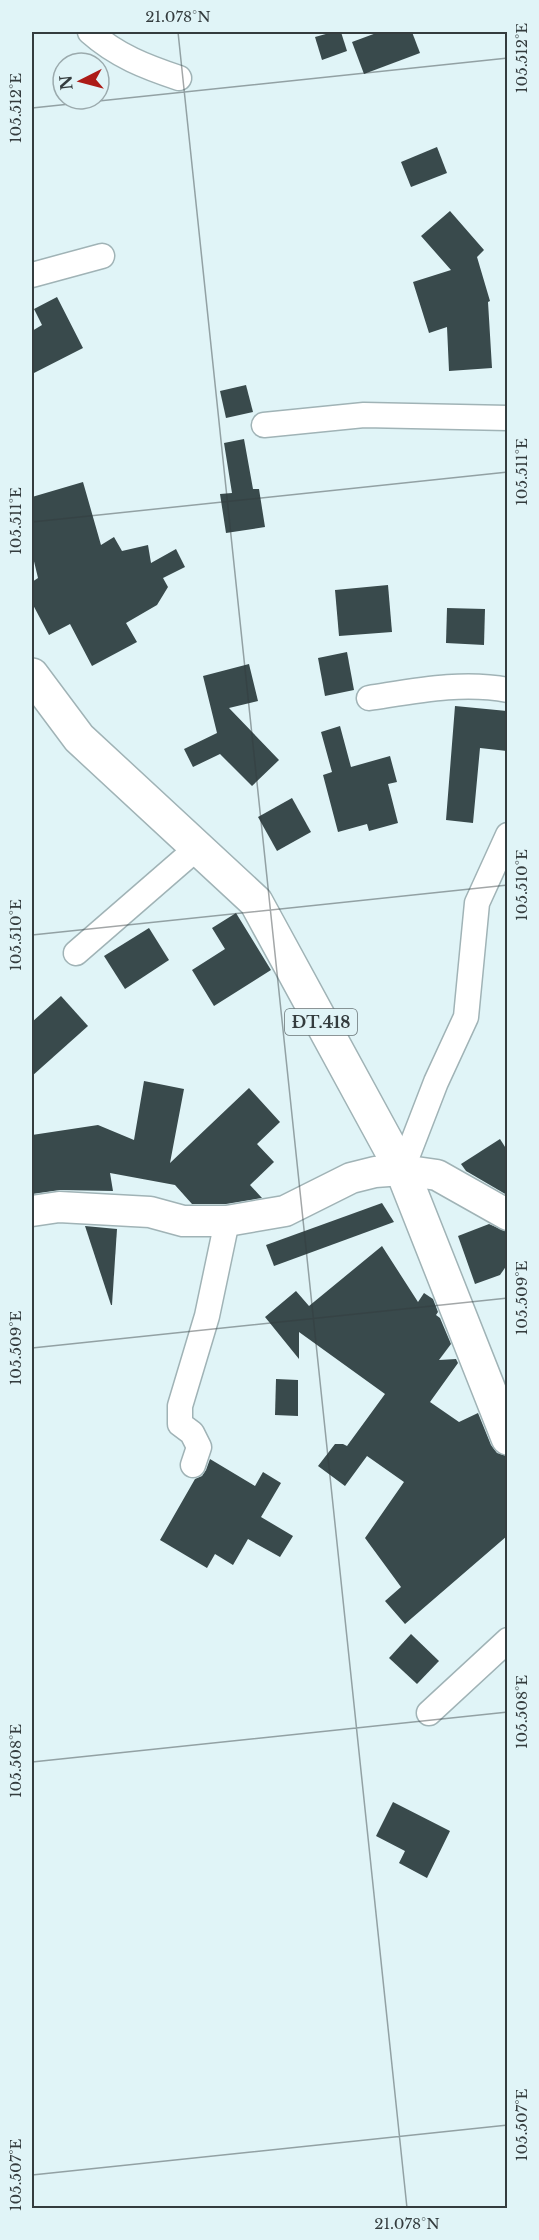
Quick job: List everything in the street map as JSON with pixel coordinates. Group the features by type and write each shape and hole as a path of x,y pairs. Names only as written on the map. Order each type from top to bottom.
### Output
{"main road":[{"name":"ĐT.418","path":"32,675 79,738 256,902 402,1170 507,1438"}],"street":[{"path":"90,32 139,65 179,78"},
{"path":"32,275 102,256"},
{"path":"264,425 364,415 507,418"},
{"path":"369,698 436,687 494,687 507,690"},
{"path":"402,1170 436,1082 466,1017 477,903 507,835"},
{"path":"76,952 197,848"},
{"path":"32,1211 59,1207 150,1212 183,1221 227,1221 285,1211 351,1178 375,1172 402,1170 437,1175 507,1215"},
{"path":"193,1465 199,1447 192,1433 180,1424 180,1406 207,1316 227,1221"},
{"path":"429,1713 507,1640"}],"building":[{"path":"341,32 347,51 322,60 315,37"},
{"path":"379,32 412,32 420,53 364,74 352,42"},
{"path":"437,147 447,173 411,187 401,162"},
{"path":"450,211 484,250 477,257 490,301 488,302 492,368 449,371 447,327 429,333 413,282 451,270 421,236"},
{"path":"57,297 83,348 32,374 32,331 42,325 34,309"},
{"path":"246,385 253,412 226,418 220,391"},
{"path":"244,439 253,489 259,489 265,527 226,533 220,494 232,493 224,443"},
{"path":"83,482 101,545 114,537 122,551 148,545 151,563 176,549 185,567 163,578 168,587 157,605 126,623 137,642 92,666 70,624 49,635 32,603 32,582 38,578 32,553 32,497"},
{"path":"388,585 392,632 339,636 335,590"},
{"path":"447,608 485,609 484,645 446,643"},
{"path":"347,652 354,690 325,696 318,658"},
{"path":"249,664 258,701 229,708 279,760 252,786 220,754 193,767 184,749 217,733 203,676"},
{"path":"455,706 507,711 507,751 480,748 473,823 446,820"},
{"path":"340,726 351,767 390,756 397,782 388,784 398,823 369,831 367,824 338,832 323,775 332,772 321,732"},
{"path":"292,798 311,832 277,851 258,817"},
{"path":"236,913 271,970 214,1006 192,970 225,949 212,928"},
{"path":"149,928 169,960 125,989 104,956"},
{"path":"61,996 88,1026 32,1076 32,1022"},
{"path":"144,1081 184,1089 170,1163 249,1088 280,1122 257,1144 274,1162 250,1185 262,1198 226,1204 192,1204 175,1185 110,1173 113,1191 60,1190 32,1194 32,1135 98,1125 134,1140"},
{"path":"500,1139 507,1150 507,1195 466,1171 461,1164"},
{"path":"382,1203 394,1222 274,1266 266,1245"},
{"path":"489,1224 507,1232 507,1265 500,1275 475,1284 458,1236"},
{"path":"85,1226 117,1229 112,1305 111,1305"},
{"path":"382,1246 418,1302 424,1293 433,1299 438,1312 436,1315 440,1318 451,1344 439,1360 456,1359 458,1363 430,1402 459,1422 478,1413 491,1445 497,1453 507,1456 507,1536 405,1624 385,1601 401,1587 365,1538 404,1482 367,1456 345,1486 318,1466 335,1444 347,1446 385,1394 299,1332 299,1359 265,1317 296,1291 309,1306"},
{"path":"276,1379 298,1380 298,1416 275,1415"},
{"path":"210,1459 255,1486 263,1472 281,1483 261,1517 293,1536 280,1557 248,1539 233,1565 215,1554 207,1568 160,1540 195,1479 202,1476 206,1470"},
{"path":"411,1634 439,1661 417,1684 389,1658"},
{"path":"393,1802 450,1831 427,1878 399,1863 405,1851 376,1836"}]}
